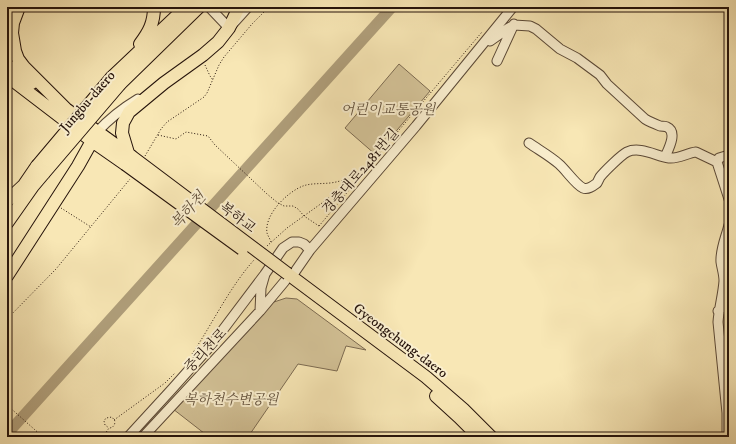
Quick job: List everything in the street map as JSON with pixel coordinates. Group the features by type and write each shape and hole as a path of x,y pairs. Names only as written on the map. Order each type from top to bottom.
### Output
{"main road":[{"path":"19,7 13,23 12,33 18,59 64,113"},
{"path":"7,201 41,170 116,80 148,33 153,18 154,7"},
{"name":"Jungbu-daero","path":"116,80 186,7"},
{"name":"Jungbu-daero","path":"116,80 199,7"},
{"path":"128,158 122,133 123,124 129,112 218,42 230,28 239,7"},
{"path":"7,65 64,113 128,158"},
{"path":"7,76 64,113"},
{"path":"7,86 64,113"},
{"path":"95,136 112,155"},
{"path":"7,276 78,166 95,136"},
{"path":"78,166 91,156 99,154 128,158"},
{"name":"복하교","path":"128,158 287,277"},
{"path":"7,223 33,186 41,170"},
{"path":"7,210 23,186"},
{"name":"Gyeongchung-daero","path":"287,277 441,400 479,437"},
{"name":"Gyeongchung-daero","path":"287,277 426,377 463,409 491,437"}],"street":[{"path":"209,7 230,28 248,7"},
{"name":"경충대로2481번길","path":"287,277 416,126 513,7"},
{"path":"497,61 514,25 512,19 517,7"},
{"path":"514,25 530,26 536,29 560,49 577,58 600,75 607,84 645,119 667,127 672,132 671,142 665,157"},
{"name":"경충대로2481번길","path":"481,48 514,25"},
{"path":"95,136 116,114 164,83"},
{"path":"529,143 559,164 579,186 586,188 597,182 601,176 626,152 642,151 673,158 696,152 717,162 729,199"},
{"path":"717,162 721,157 729,155"},
{"path":"727,437 727,413 718,311 724,282 721,252 729,225"},
{"path":"128,437 213,343 265,274 282,248 292,242 302,243 310,250"},
{"path":"260,311 265,274"},
{"name":"중리천로","path":"143,437 260,311 287,277"},
{"path":"718,311 729,303"}],"path":[{"path":"157,135 176,139 186,132 208,136 278,203 284,206 293,206 304,216 319,226 483,31"},
{"path":"203,55 206,69 213,80"},
{"path":"266,247 286,228 339,190 372,162"},
{"path":"271,242 267,232 268,223 278,203 293,191 303,186 332,183 356,175"},
{"path":"54,204 91,227"},
{"path":"191,356 226,299 249,266 258,256"},
{"path":"114,420 165,383 178,370"},
{"path":"7,405 43,437"},
{"path":"109,428 105,425 105,420 110,417 114,420"},
{"path":"103,437 109,428 114,426 114,420"}],"green space":[{"name":"어린이교통공원","path":"399,64 430,91 376,155 345,128"},
{"name":"복하천수변공원","path":"286,298 297,299 366,350 346,346 337,371 298,364 248,437 209,437 173,409 271,303"}],"waterway":[{"name":"복하천","path":"7,434 392,7"}]}
